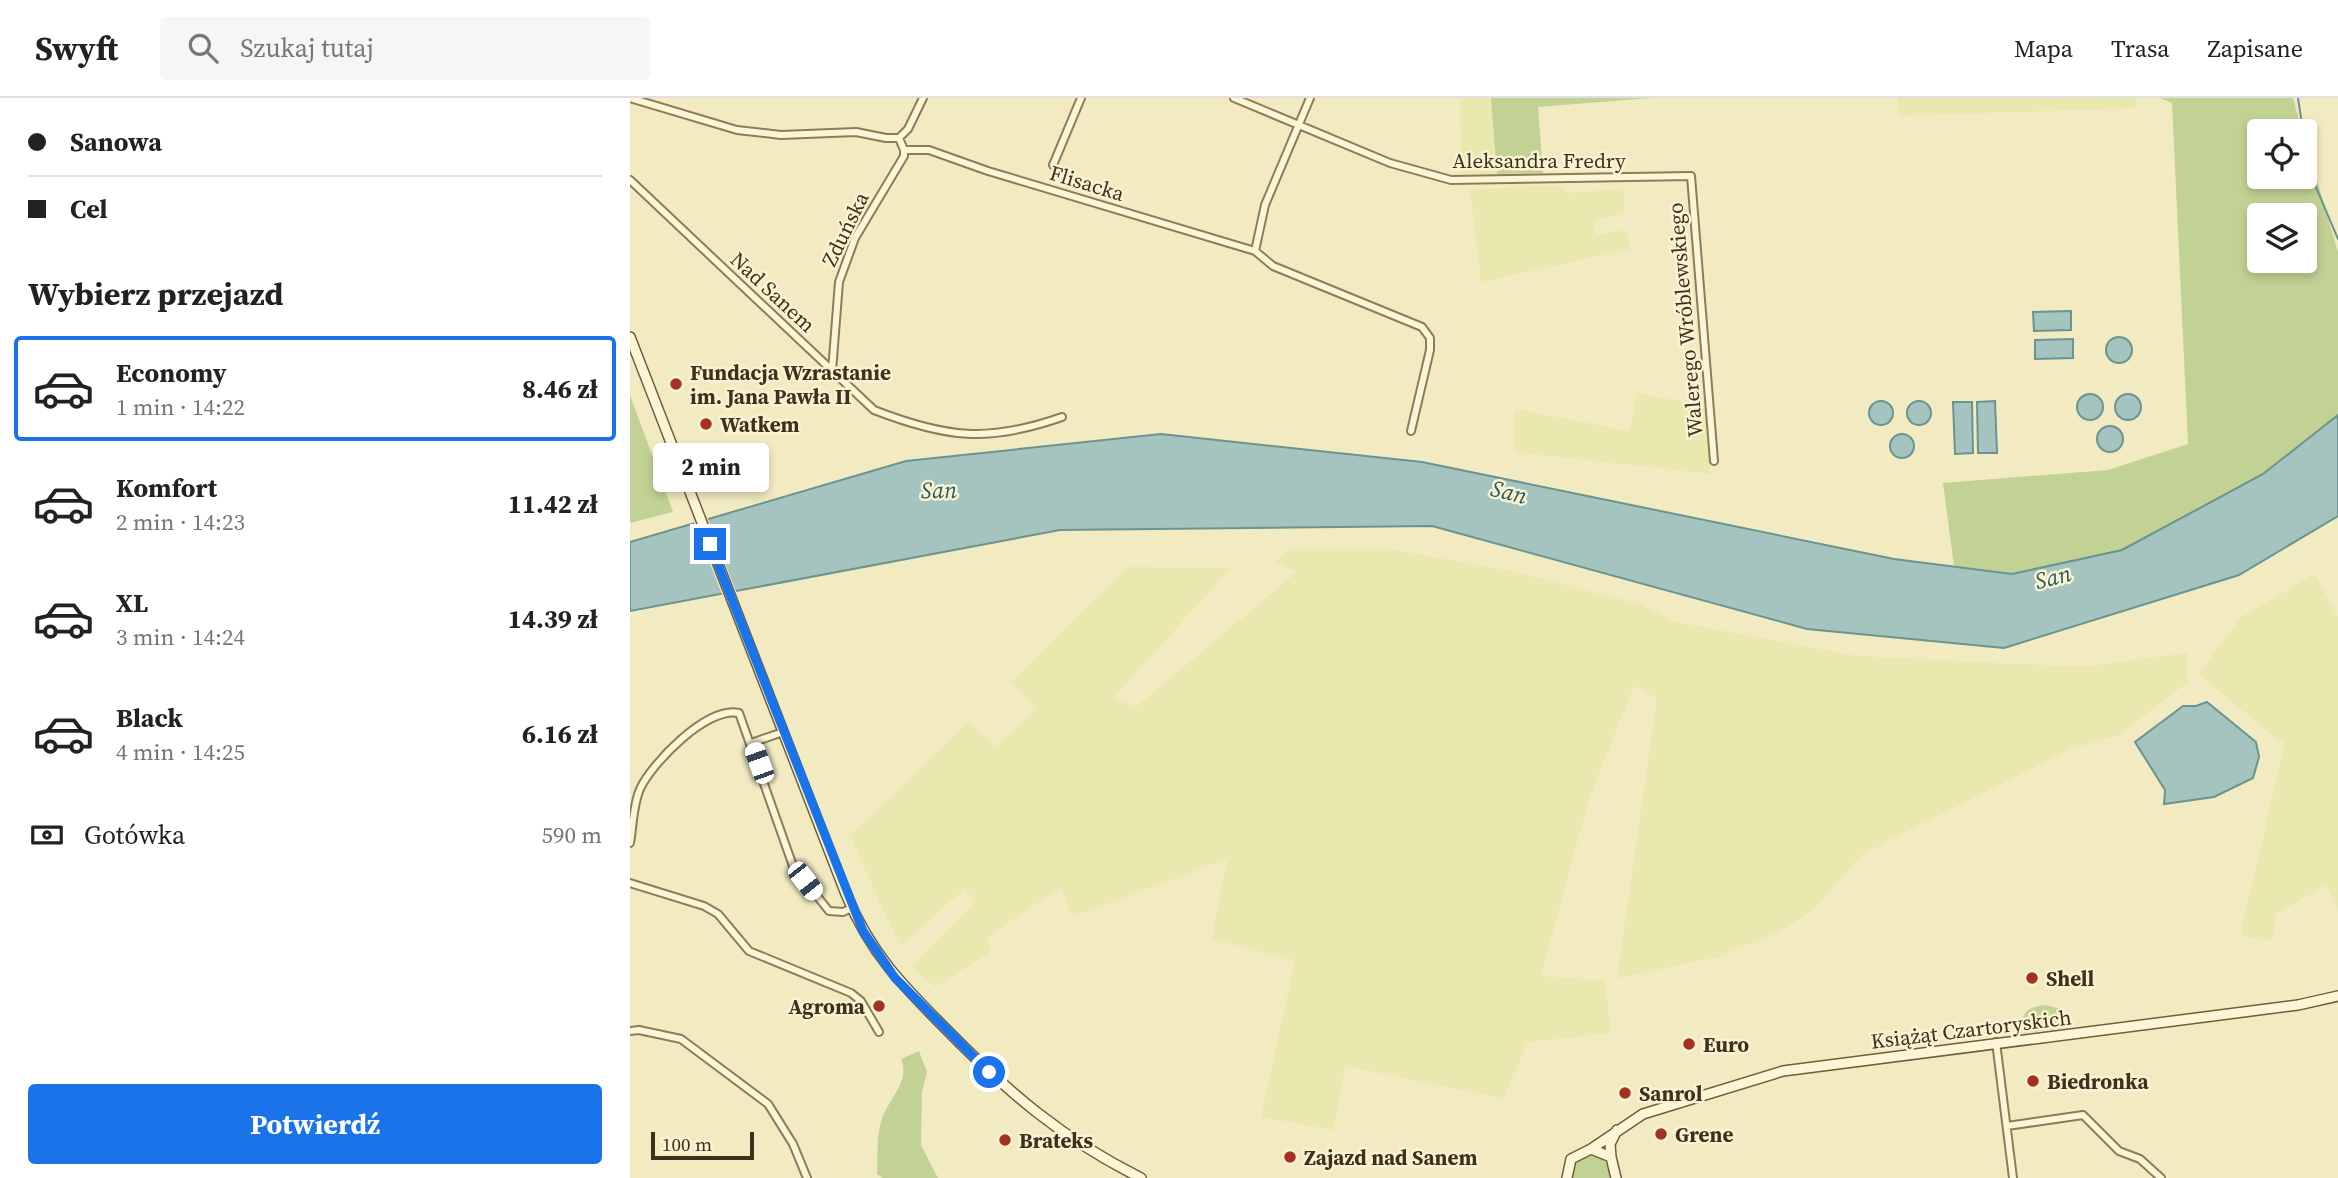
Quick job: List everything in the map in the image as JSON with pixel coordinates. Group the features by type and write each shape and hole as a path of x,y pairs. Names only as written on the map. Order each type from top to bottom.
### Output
{"main road":[{"path":"630,337 852,908 874,950 895,978 1015,1098 1081,1146 1141,1178"},
{"name":"Książąt Czartoryskich","path":"1566,1177 1571,1159 1651,1111 1783,1071 2298,1005 2338,996"},
{"path":"1616,1178 1610,1144 1618,1129"},
{"path":"1591,1149 1611,1157"}],"street":[{"path":"630,98 737,130 781,135 856,132 886,138 898,138 908,129 922,100 913,98"},
{"path":"1053,165 1081,98"},
{"name":"Aleksandra Fredry","path":"1234,98 1411,171 1458,181 1691,176"},
{"path":"1255,251 1265,205 1310,98"},
{"path":"898,138 904,150"},
{"name":"Flisacka","path":"904,150 929,150 988,171 1255,251 1273,266 1422,327 1430,338 1430,350 1411,431"},
{"name":"Zduńska","path":"832,371 839,282 855,238 904,156 904,150"},
{"name":"Walerego Wróblewskiego","path":"1691,176 1714,461"},
{"name":"Nad Sanem","path":"630,180 874,410 923,429 969,436 1020,431 1062,418"},
{"path":"630,843 641,786 692,728 730,711 739,713 793,866 829,911 843,912 852,908"},
{"path":"751,743 783,732"},
{"path":"630,883 704,906 718,914 749,951 851,993 861,1001 879,1032"},
{"path":"630,1031 639,1030 681,1039 768,1104 793,1144 807,1178"},
{"path":"1996,1042 2013,1178"},
{"path":"2007,1126 2083,1115 2119,1151 2140,1159 2161,1178"}],"green space":[{"path":"1460,98 1491,98 1497,174 1462,174"},
{"path":"1491,98 1651,98 1538,107 1543,173 1497,174"},
{"path":"1897,98 2135,98 2136,108 1898,116"},
{"path":"2160,98 2293,98 2299,119 2247,119 2247,189 2317,189 2317,181 2338,252 2338,415 2263,474 2122,550 2012,574 1954,566 1943,483 2108,470 2188,444 2172,103"},
{"path":"1559,185 1565,193 1623,189 1625,214 1594,220 1595,235 1626,230 1630,249 1481,282 1470,190"},
{"path":"1637,393 1706,406 1711,474 1514,452 1515,409 1629,431"},
{"path":"630,395 673,512 630,523"},
{"path":"1288,549 1391,549 1510,571 1639,604 1676,622 1858,656 2082,667 2187,653 2187,683 2117,736 2070,749 1861,855 1814,910 1778,932 1718,957 1617,978 1657,698 1634,686 1589,799 1541,976 1605,981 1611,1033 1528,1042 1503,1098 1345,1066 1334,1130 1261,1117 1295,960 1212,939 1227,859 1072,917 1061,887 986,938 992,951 935,987 912,966 975,902 965,888 900,947 850,836 969,722 996,747 1037,709 1011,682 1128,567 1231,568 1113,698 1136,707 1297,572 1276,562"},
{"path":"2315,574 2338,617 2338,911 2326,885 2276,914 2273,941 2240,936 2285,742 2274,737 2199,674 2241,617"},
{"path":"2046,1005 2061,1009 2064,1028 2024,1033 2021,1027 2026,1013 2032,1008"},
{"path":"919,1051 927,1072 922,1092 921,1145 938,1178 883,1178 877,1174 880,1126 901,1082 901,1059"},
{"path":"1586,1154 1597,1155 1605,1160 1611,1178 1571,1178 1574,1163"}],"water":[{"path":"2071,311 2071,330 2034,331 2033,312"},
{"path":"2119,337 2128,341 2132,350 2128,359 2119,363 2110,359 2106,350 2110,341"},
{"path":"2073,339 2073,358 2035,359 2035,340"},
{"path":"2090,394 2099,398 2103,407 2099,416 2090,420 2081,416 2077,407 2081,398"},
{"path":"2128,394 2137,398 2141,407 2137,416 2128,420 2119,416 2115,407 2119,398"},
{"path":"1881,401 1889,405 1893,413 1889,421 1881,425 1873,421 1869,413 1873,405"},
{"path":"1919,401 1927,405 1931,413 1927,421 1919,425 1911,421 1907,413 1911,405"},
{"path":"1995,401 1997,453 1978,453 1977,402"},
{"path":"1953,402 1972,402 1973,453 1955,454"},
{"name":"San","path":"2338,415 2338,516 2239,575 2004,648 1807,629 1432,526 1060,530 630,611 630,542 906,461 1161,434 1422,462 1894,559 2012,574 2122,550 2263,474"},
{"path":"2110,426 2119,430 2123,439 2119,448 2110,452 2101,448 2097,439 2101,430"},
{"path":"1902,434 1910,438 1914,446 1910,454 1902,458 1894,454 1890,446 1894,438"},
{"path":"2207,702 2256,742 2259,757 2253,778 2214,797 2164,804 2165,790 2135,742 2183,706 2196,706"}],"pier":[{"path":"707,516 737,594 723,597 693,520"}],"waterway":[{"path":"2298,98 2301,119"},
{"path":"2317,189 2338,239"}],"place":[{"name":"Fundacja Wzrastanie im. Jana Pawła II","path":"676,384"},
{"name":"Watkem","path":"706,424"},
{"name":"Shell","path":"2032,978"},
{"name":"Agroma","path":"879,1006"},
{"name":"Euro","path":"1689,1044"},
{"name":"Biedronka","path":"2033,1081"},
{"name":"Sanrol","path":"1625,1093"},
{"name":"Grene","path":"1661,1134"},
{"name":"Brateks","path":"1005,1140"},
{"name":"Zajazd nad Sanem","path":"1290,1157"}],"route":[{"path":"710,544 846,894 863,931 895,978 989,1072"}]}
